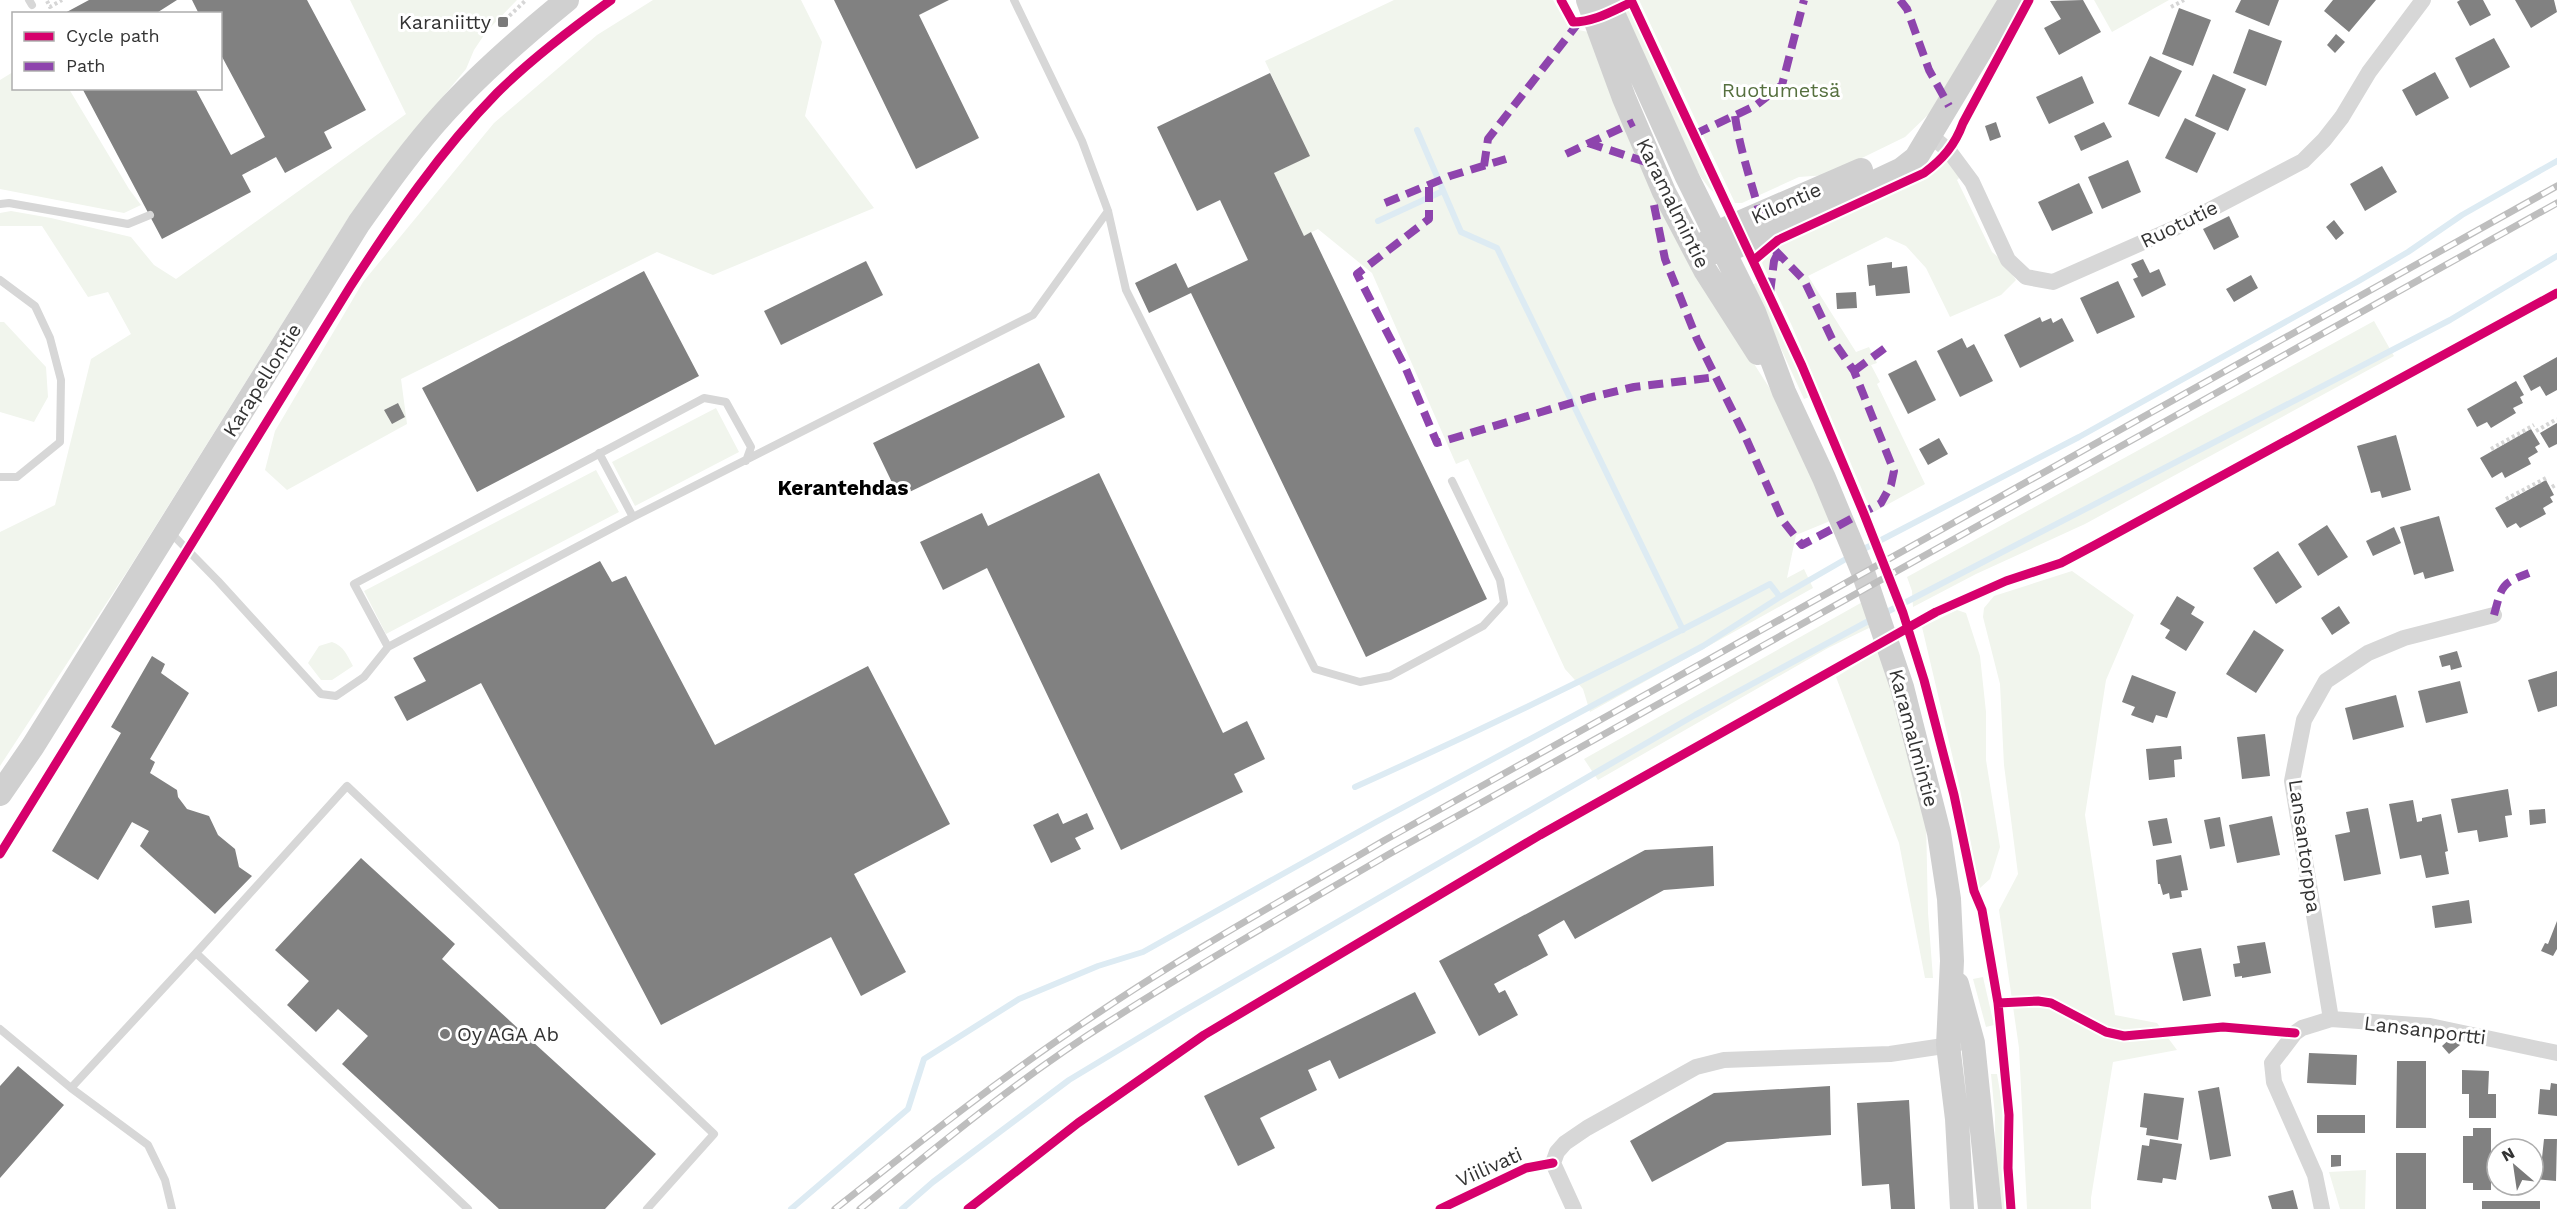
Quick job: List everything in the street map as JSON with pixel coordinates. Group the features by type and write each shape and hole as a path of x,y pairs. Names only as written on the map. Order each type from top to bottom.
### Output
{"street":[{"name":"Karapellontie","path":"0,794 33,746 359,223 400,166 444,113 483,74 567,0"},
{"name":"Karamalmintie","path":"1588,0 1642,143 1664,192 1695,253 1784,392"},
{"name":"Karamalmintie","path":"1607,0 1687,177 1754,312 1784,392 1824,478 1867,582 1902,687 1939,833 1949,899 1952,961 1948,1045 1957,1119 1962,1209"},
{"name":"Kilontie","path":"1695,253 1902,169 1916,158 2011,0"},
{"name":"Ruotutie","path":"1929,134 1949,151 1967,174 2008,260 2026,277 2053,282 2175,228 2303,161 2342,117 2369,72 2423,0"},
{"name":"Lansantorppa","path":"2331,1019 2292,782 2304,720 2326,681 2368,653 2404,638 2494,615"},
{"name":"Karamalmintie","path":"1952,961 1973,1042 1990,1209"},
{"name":"Lansanportti","path":"2322,1209 2315,1175 2274,1082 2272,1063 2295,1033 2302,1028 2331,1019 2430,1026 2557,1053"},
{"name":"Viilivati","path":"1574,1209 1553,1163 1557,1152 1565,1143 1587,1128 1696,1067 1724,1060 1890,1054 1973,1042"}],"lane":[{"path":"1014,0 1082,141 1108,211 1126,290 1315,669 1360,682 1390,676 1484,626 1504,603 1500,580 1452,481"},
{"path":"0,204 9,203 128,224 150,215"},
{"path":"168,530 321,694 336,696 364,677 388,647 633,517 1033,315 1108,211"},
{"path":"0,280 35,306 50,338 61,380 60,442 17,477 0,477"},
{"path":"388,647 354,584 704,398 726,402 752,447 746,461"},
{"path":"599,453 633,517"},
{"path":"71,1088 347,786 714,1134 647,1209"},
{"path":"195,953 468,1209"},
{"path":"0,1029 71,1088 148,1145 165,1180 172,1209"}],"path":[{"path":"46,0 50,7 62,0"},
{"path":"2171,7 2184,0"},
{"path":"2536,431 2557,419"},
{"path":"2491,449 2534,425"},
{"path":"2506,499 2548,477"},
{"path":"2552,487 2557,484"}],"green space":[{"path":"350,0 517,0 486,32 474,50 466,69 392,158 343,226 130,567 0,766 0,532 55,505 91,359 131,334 108,292 88,297 42,226 0,226 0,213 11,211 51,218 131,237 154,265 176,279 406,114"},
{"path":"653,0 801,0 822,42 805,116 874,208 713,275 657,252 401,379 407,424 287,490 265,470 275,431 363,282 494,123 597,35"},
{"path":"1394,0 1553,0 1569,28 1593,33 1714,301 1772,392 1835,519 1796,535 1787,578 1804,569 1813,588 1590,712 1583,689 1565,669 1468,459 1456,464 1372,273 1318,229 1304,236 1274,173 1309,156 1265,61"},
{"name":"Ruotumetsä","path":"1639,0 1998,0 1933,110 1905,137 1827,175 1799,177 1742,203 1735,203"},
{"path":"2094,0 2169,0 2112,32"},
{"path":"1630,10 1720,198 1709,188 1693,166 1622,14"},
{"path":"12,73 12,90 70,90 141,205 124,213 0,189 0,80"},
{"path":"1947,161 1962,175 1957,180 1992,252 2003,261 2016,280 2001,295 1950,317 1926,268 1906,246 1886,237 1808,276 1856,352 1869,347 1877,363 1871,365 1880,382 1877,384 1925,484 1872,513 1792,326 1762,263 1768,253 1786,239 1937,170"},
{"path":"1758,282 1809,397 1804,399 1752,285"},
{"path":"2374,321 2394,356 2085,524 1976,574 1913,607 1912,591 1907,577"},
{"path":"0,322 4,322 46,367 48,397 34,422 0,412"},
{"path":"716,408 739,452 635,506 612,462"},
{"path":"596,470 619,512 386,634 364,591"},
{"path":"2072,571 2134,615 2106,680 2085,815 2115,1015 2157,1023 2177,1050 2113,1062 2091,1209 2027,1209 2019,1048 1999,910 2018,874 2004,765 2000,684 1983,617 1984,608 1994,596"},
{"path":"1866,600 1869,607 1869,628 1828,648 1598,780 1584,759"},
{"path":"1957,610 1966,613 1980,656 1986,712 1986,760 2000,847 1990,879 1980,888 1958,780 1922,627"},
{"path":"332,642 342,648 353,666 332,680 321,680 308,663 319,646"},
{"path":"1882,649 1926,821 1928,913 1933,978 1925,978 1899,843 1836,677"},
{"path":"1983,977 1994,1025 1986,1027 1973,979"},
{"path":"1991,1074 1997,1074 2004,1115 2005,1209 1996,1209 1995,1116"},
{"path":"2366,1170 2365,1209 2340,1209 2329,1172"}],"building":[{"path":"89,0 177,0 158,12 67,12"},
{"path":"192,0 307,0 366,110 324,132 332,148 285,173 276,157 242,175 251,192 162,239 83,90 196,90 231,155 265,137 222,57 222,12 198,12"},
{"path":"834,0 949,0 919,15 979,138 916,169"},
{"path":"2083,0 2101,32 2059,55 2044,28 2061,19 2050,1"},
{"path":"2241,0 2279,0 2269,26 2235,12"},
{"path":"2333,0 2376,0 2349,32 2324,11"},
{"path":"2483,0 2491,15 2470,26 2457,2"},
{"path":"2515,0 2554,0 2557,12 2531,28"},
{"path":"2179,8 2211,20 2193,66 2162,54"},
{"path":"2249,29 2282,41 2266,86 2233,73"},
{"path":"2336,34 2345,42 2335,53 2327,45"},
{"path":"2494,38 2510,67 2470,88 2455,58"},
{"path":"2150,56 2182,71 2159,117 2128,104"},
{"path":"2435,72 2449,98 2416,116 2402,90"},
{"path":"1270,73 1310,156 1274,173 1304,236 1311,232 1487,599 1366,657 1191,293 1149,313 1135,283 1176,263 1188,288 1248,260 1220,200 1197,211 1157,127"},
{"path":"2213,74 2246,89 2228,131 2195,116"},
{"path":"2082,76 2094,103 2049,124 2036,97"},
{"path":"2185,118 2216,133 2197,173 2165,158"},
{"path":"1996,122 2001,137 1990,141 1985,126"},
{"path":"2104,122 2112,137 2081,151 2074,136"},
{"path":"2128,160 2141,192 2102,209 2088,177"},
{"path":"2382,166 2397,192 2365,211 2350,184"},
{"path":"2079,183 2093,213 2052,231 2038,202"},
{"path":"2229,216 2239,237 2214,250 2203,229"},
{"path":"2334,220 2344,233 2336,240 2326,227"},
{"path":"2143,259 2150,273 2159,269 2166,285 2142,297 2133,279 2138,277 2131,264"},
{"path":"866,261 883,295 781,345 764,311"},
{"path":"1892,262 1892,268 1907,266 1910,293 1876,296 1875,285 1869,286 1867,265"},
{"path":"644,271 699,376 477,492 422,388"},
{"path":"2251,275 2258,288 2234,302 2226,289"},
{"path":"2118,281 2135,317 2097,334 2080,298"},
{"path":"1856,292 1857,308 1837,309 1836,293"},
{"path":"2040,317 2042,322 2051,318 2053,323 2062,318 2074,341 2020,368 2004,335"},
{"path":"1962,338 1967,348 1974,344 1993,381 1960,397 1937,351"},
{"path":"2557,357 2557,390 2546,396 2540,386 2531,391 2523,376"},
{"path":"1916,360 1936,400 1908,414 1888,374"},
{"path":"1039,363 1065,417 899,497 873,443"},
{"path":"2516,381 2524,395 2520,397 2523,403 2513,408 2516,413 2491,428 2487,422 2477,427 2467,409"},
{"path":"398,403 405,417 392,424 384,410"},
{"path":"2557,423 2557,444 2549,448 2540,433"},
{"path":"2531,429 2540,444 2535,447 2538,452 2528,458 2531,464 2505,478 2502,472 2492,478 2480,458"},
{"path":"2396,435 2411,490 2382,498 2380,491 2371,493 2357,446"},
{"path":"1939,438 1948,454 1928,465 1919,449"},
{"path":"1099,473 1223,733 1247,721 1265,759 1234,774 1243,792 1121,850 987,568 943,590 920,542 982,513 988,526"},
{"path":"2546,480 2554,495 2550,497 2553,502 2543,508 2546,514 2520,528 2516,523 2507,528 2495,508"},
{"path":"2439,516 2454,571 2425,579 2423,572 2414,575 2400,527"},
{"path":"2327,525 2348,557 2318,576 2298,544"},
{"path":"2394,527 2401,543 2373,556 2366,541"},
{"path":"2278,551 2302,587 2276,604 2253,568"},
{"path":"600,561 612,582 626,576 715,745 868,666 950,824 854,874 906,972 861,996 831,937 661,1025 481,683 407,721 394,697 426,681 413,658"},
{"path":"2177,596 2195,607 2191,614 2204,622 2186,651 2165,638 2170,630 2160,624"},
{"path":"2339,606 2350,623 2332,635 2321,618"},
{"path":"2254,630 2284,650 2256,693 2226,674"},
{"path":"2457,651 2462,667 2451,670 2450,665 2442,667 2439,656"},
{"path":"152,656 165,664 161,673 189,693 150,759 155,762 150,773 177,790 178,797 187,809 209,816 218,835 235,849 239,867 252,876 215,914 140,846 149,831 132,822 98,880 52,851 121,733 111,727"},
{"path":"2557,671 2557,706 2538,712 2528,680"},
{"path":"2132,675 2176,692 2167,718 2156,715 2153,723 2131,715 2135,707 2122,702"},
{"path":"2460,681 2468,713 2426,723 2418,691"},
{"path":"2396,695 2404,727 2353,740 2345,708"},
{"path":"2265,734 2270,776 2242,779 2237,737"},
{"path":"2181,746 2182,759 2174,760 2175,777 2149,780 2146,749"},
{"path":"2508,789 2512,815 2505,816 2508,837 2479,842 2477,830 2458,833 2451,799"},
{"path":"2413,800 2417,822 2422,821 2422,818 2441,814 2448,851 2445,852 2449,874 2426,878 2421,855 2400,859 2389,804"},
{"path":"2368,808 2381,874 2344,881 2335,835 2350,832 2346,812"},
{"path":"2545,809 2546,823 2530,825 2529,810"},
{"path":"1058,813 1063,824 1087,813 1094,829 1075,838 1081,849 1051,863 1033,825"},
{"path":"2272,816 2280,855 2237,863 2229,825"},
{"path":"2220,817 2225,846 2210,849 2204,820"},
{"path":"2167,818 2172,843 2153,846 2148,821"},
{"path":"1713,846 1714,886 1664,890 1575,939 1564,920 1538,935 1548,955 1494,984 1499,993 1505,990 1518,1015 1479,1036 1439,961 1645,850"},
{"path":"2181,855 2188,890 2181,891 2182,897 2170,899 2169,893 2163,895 2160,884 2158,884 2156,860"},
{"name":"Oy AGA Ab","path":"361,858 455,944 442,959 656,1154 605,1209 499,1209 342,1064 368,1036 338,1009 316,1032 287,1005 309,981 275,950"},
{"path":"2469,900 2472,923 2435,928 2432,906"},
{"path":"2557,921 2557,949 2553,956 2541,951 2545,943 2548,944"},
{"path":"2265,942 2271,973 2235,977 2233,964 2240,963 2237,946"},
{"path":"2201,948 2211,996 2183,1001 2172,953"},
{"path":"1415,992 1436,1033 1339,1079 1330,1060 1308,1070 1317,1090 1260,1118 1275,1148 1238,1166 1204,1096"},
{"path":"2452,1037 2460,1045 2449,1054 2442,1046"},
{"path":"2309,1053 2357,1055 2356,1085 2307,1083"},
{"path":"2397,1061 2426,1061 2426,1128 2396,1128"},
{"path":"18,1066 64,1105 0,1178 0,1086"},
{"path":"2462,1070 2489,1071 2488,1094 2496,1094 2496,1118 2469,1118 2469,1094 2462,1094"},
{"path":"2551,1083 2557,1084 2557,1116 2538,1114 2540,1089 2550,1090"},
{"path":"1830,1086 1831,1135 1727,1142 1652,1182 1630,1141 1714,1093"},
{"path":"2219,1087 2231,1156 2210,1160 2198,1091"},
{"path":"2144,1093 2184,1098 2178,1140 2146,1135 2147,1128 2140,1127"},
{"path":"1909,1100 1915,1209 1891,1209 1889,1184 1862,1186 1857,1103"},
{"path":"2317,1115 2365,1115 2365,1133 2317,1133"},
{"path":"2473,1128 2491,1128 2491,1137 2485,1137 2485,1190 2473,1190 2473,1183 2463,1183 2463,1136 2473,1136"},
{"path":"2150,1139 2182,1144 2176,1180 2163,1178 2162,1183 2137,1180 2142,1145 2149,1146"},
{"path":"2545,1139 2557,1139 2556,1181 2545,1180"},
{"path":"2396,1153 2426,1153 2426,1209 2396,1209"},
{"path":"2331,1155 2341,1155 2341,1166 2331,1167"},
{"path":"2293,1190 2298,1209 2272,1209 2268,1196"},
{"path":"2482,1201 2540,1201 2540,1209 2482,1209"}],"waterway":[{"path":"1417,130 1461,232 1497,248 1683,630"},
{"path":"1860,551 2079,437 2357,282 2408,252 2462,215 2557,161"},
{"path":"1378,221 1443,191"},
{"path":"1883,614 2450,320 2557,256"},
{"path":"791,1209 908,1109 924,1059 1019,999 1098,966 1143,952 1376,822 1703,646 1780,597 1851,556"},
{"path":"1355,787 1564,689 1770,584 1780,597"},
{"path":"902,1209 933,1182 1069,1080 1180,1013 1695,715 1874,618"}],"railway":[{"path":"835,1209 1032,1058 1170,966 1385,840 2557,186"},
{"path":"860,1209 982,1111 1045,1064 1145,999 1250,936 1391,853 2557,203"}],"marked path":[{"path":"1695,134 1755,106 1782,85 1804,0"},
{"path":"1900,0 1907,9 1929,70 1949,106"},
{"path":"1484,166 1488,139 1579,22"},
{"path":"1735,116 1760,214"},
{"path":"1566,154 1634,122"},
{"path":"1588,143 1652,164"},
{"path":"1385,203 1450,176 1506,159"},
{"path":"1429,187 1429,219 1357,274 1406,369 1437,443 1588,398 1634,387 1716,377"},
{"path":"1654,205 1665,259 1697,339 1744,434 1783,521 1802,545 1881,503 1891,485 1894,471 1854,371 1832,339 1804,280 1771,246"},
{"path":"1770,293 1774,261 1780,249"},
{"path":"1854,371 1889,345"},
{"path":"2494,615 2501,592 2507,583 2529,573"}],"cycle path":[{"path":"0,854 350,287 401,211 456,138 497,93 552,44 611,0"},
{"path":"1561,0 1573,22 1596,18 1632,2"},
{"path":"1631,0 1802,366 1903,613 1924,680 1954,795 1974,891 1982,910 1998,1003 2009,1115 2008,1168 2011,1209"},
{"path":"1753,261 1778,240 1924,173 1937,162 1956,138 2029,0"},
{"path":"968,1209 1078,1123 1204,1035 1540,835 1936,612 2006,581 2061,563 2557,293"},
{"path":"1998,1003 2038,1001 2051,1003 2106,1032 2124,1036 2223,1027 2295,1033"},
{"path":"1440,1209 1526,1168 1553,1163"}],"place":[{"name":"Karaniitty","path":"503,22"},
{"name":"Oy AGA Ab","path":"445,1034"}],"district":[{"name":"Kerantehdas","path":"843,488"}]}
